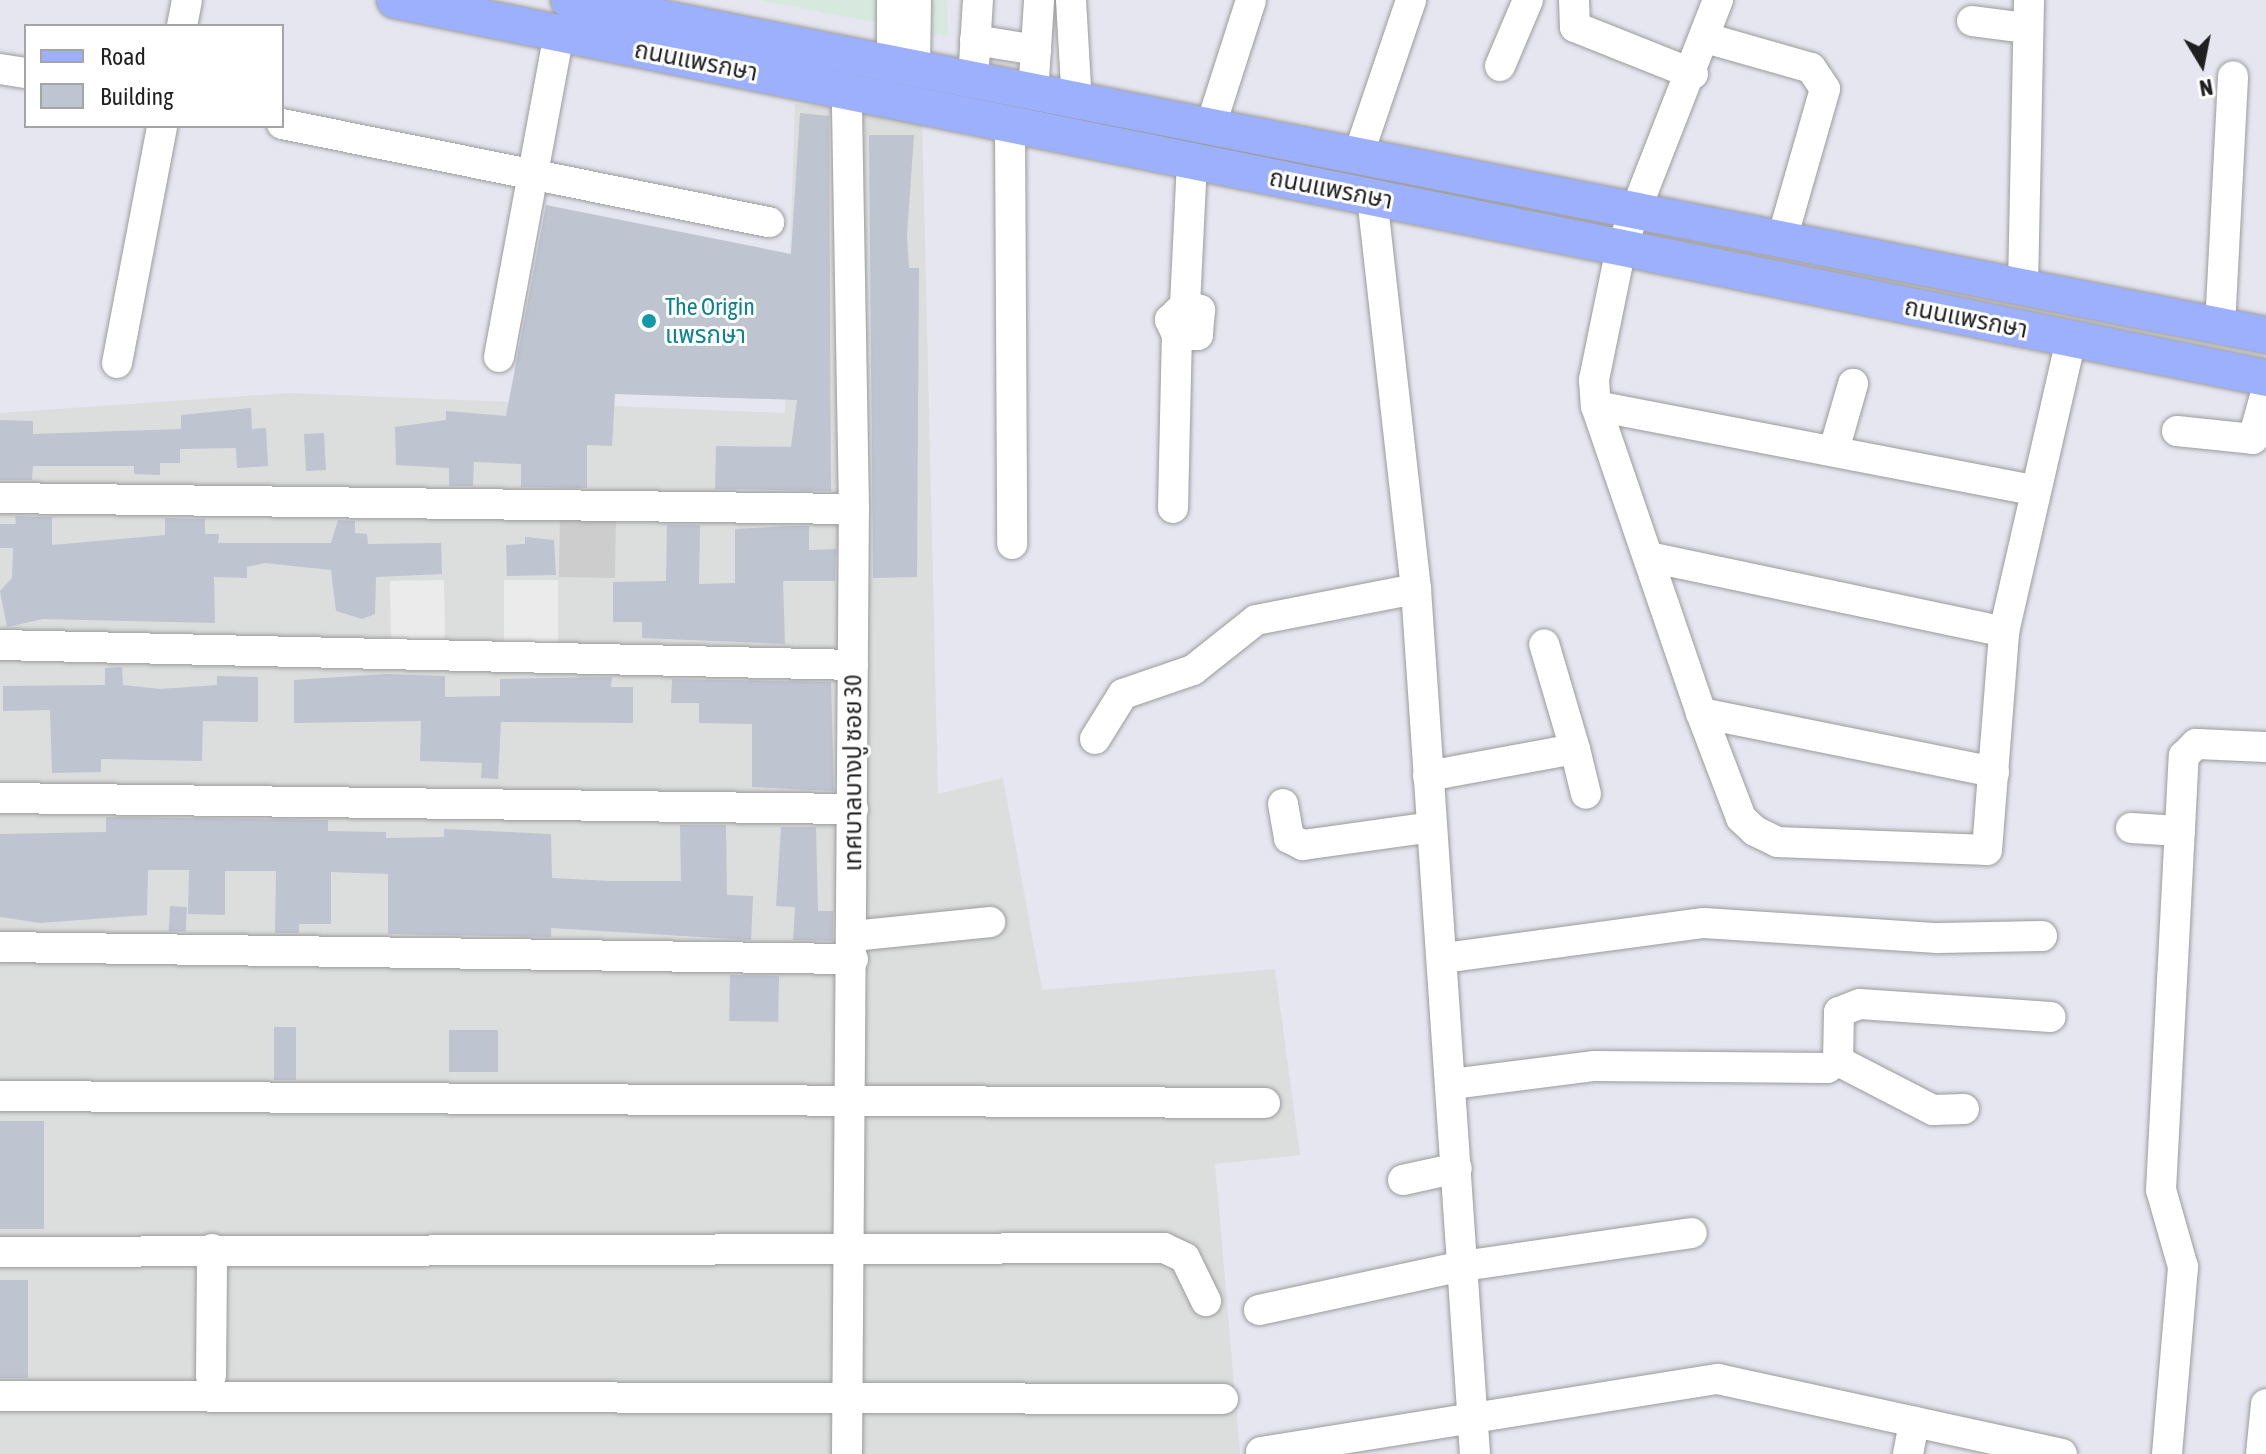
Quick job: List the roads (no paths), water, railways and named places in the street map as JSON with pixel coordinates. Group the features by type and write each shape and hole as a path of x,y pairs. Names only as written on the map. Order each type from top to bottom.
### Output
{"main road":[{"name":"ถนนแพรกษา","path":"395,0 564,17 847,91 2266,378"},
{"name":"ถนนแพรกษา","path":"564,17 610,4 1077,103 2266,335"}],"street":[{"path":"182,24 187,0"},
{"path":"892,0 904,68"},
{"path":"904,68 916,0"},
{"path":"973,81 978,0"},
{"path":"1033,94 1039,0"},
{"path":"1071,0 1077,103"},
{"path":"1210,128 1251,0"},
{"path":"1358,156 1411,0"},
{"path":"1500,66 1528,0"},
{"path":"1574,0 1575,27 1693,74"},
{"path":"1718,0 1693,74 1621,248 1597,357 1596,406 1701,713 1741,818 1778,842 1979,853 1992,842 2004,632 2034,490 2071,339"},
{"path":"1972,21 2028,14 2023,287"},
{"path":"499,357 564,17"},
{"path":"1706,38 1811,68 1825,89 1782,239"},
{"path":"975,40 1036,50"},
{"path":"0,69 24,73"},
{"path":"2220,326 2233,76"},
{"name":"เทศบาลบางปู ซอย 30","path":"847,91 854,509 853,948 845,1105 847,1454"},
{"path":"284,124 534,179 769,222"},
{"path":"1010,124 1012,544"},
{"path":"117,363 162,128"},
{"path":"1173,508 1177,335 1170,320 1185,305 1192,162"},
{"path":"1372,197 1416,589 1444,958 1475,1454"},
{"path":"1834,450 1853,384"},
{"path":"2177,431 2253,439 2266,392"},
{"path":"1596,406 2034,490"},
{"path":"0,498 854,509"},
{"path":"1649,557 2004,632"},
{"path":"1095,739 1117,699 1193,670 1256,620 1416,589"},
{"path":"1544,644 1586,794"},
{"path":"0,645 853,665"},
{"path":"1701,713 1994,772"},
{"path":"2167,1454 2183,1267 2160,1202 2187,748 2266,747"},
{"path":"1428,776 1575,749"},
{"path":"0,798 853,809"},
{"path":"1283,804 1289,838 1303,845 1432,827"},
{"path":"2131,828 2180,831"},
{"path":"0,947 853,948 990,922"},
{"path":"1444,958 1704,923 1938,938 2042,936"},
{"path":"1838,1061 1839,1012 1846,1005 2051,1017"},
{"path":"1452,1084 1595,1066 1827,1068 1838,1061"},
{"path":"1838,1061 1933,1110 1964,1109"},
{"path":"0,1096 845,1105 1265,1103"},
{"path":"1403,1180 1457,1168"},
{"path":"1259,1310 1463,1266 1692,1233"},
{"path":"0,1252 212,1249 847,1253 1164,1248 1185,1258 1206,1301"},
{"path":"211,1376 212,1249"},
{"path":"1261,1452 1471,1413 1718,1379 2062,1454"},
{"path":"0,1396 1223,1399"},
{"path":"2261,1454 2266,1404"},
{"path":"1908,1454 1914,1422"}],"place":[{"name":"The Origin แพรกษา","path":"649,321"}]}
